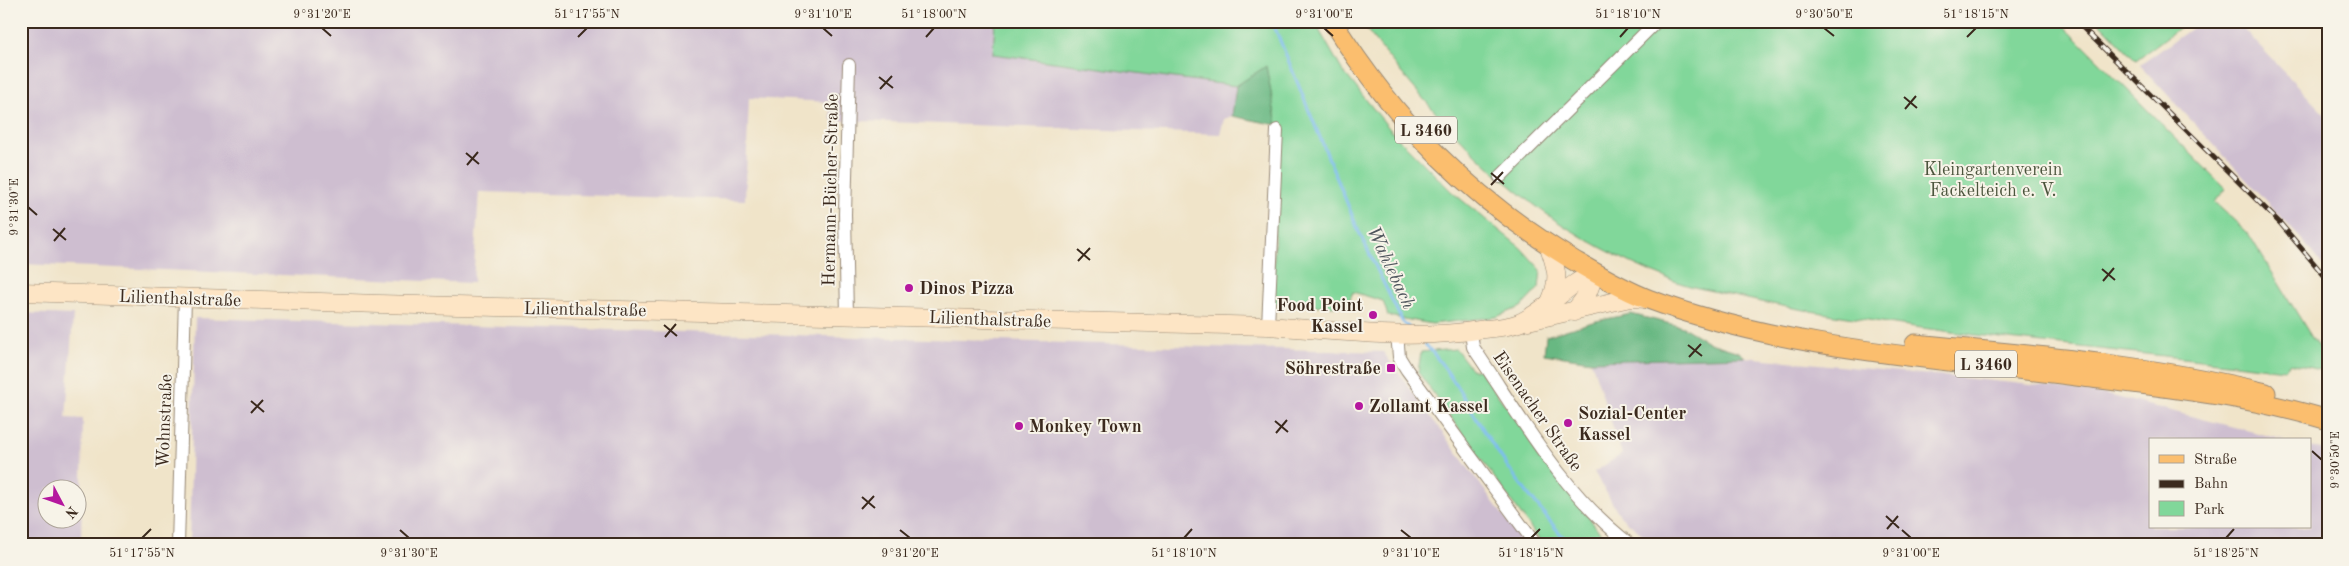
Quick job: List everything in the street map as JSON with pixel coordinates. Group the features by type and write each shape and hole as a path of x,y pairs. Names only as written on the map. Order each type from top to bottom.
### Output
{"main road":[{"name":"L 3460","path":"1332,21 1358,62 1391,106 1428,147 1474,189 1548,244 1595,273 1647,299 1690,313 1785,337 1873,352 1981,363 2183,389 2328,420"},
{"name":"L 3460","path":"1346,21 1374,67 1423,126 1481,181 1529,218 1614,270 1666,294 1779,324 1874,340 2126,365 2207,379 2328,408"},
{"path":"1529,218 1595,273 1614,270"},
{"path":"1548,244 1558,276 1550,302"},
{"path":"1574,312 1587,295 1595,273"},
{"name":"Lilienthalstraße","path":"21,292 185,298 1268,326 1407,334 1471,332 1518,323 1550,302 1573,283 1595,273"},
{"path":"1518,323 1630,298 1647,299"}],"street":[{"path":"1500,177 1657,21"},
{"name":"Hermann-Bücher-Straße","path":"847,316 846,214 849,65"},
{"path":"1268,326 1277,130"},
{"name":"Wohnstraße","path":"178,545 185,298"},
{"name":"Eisenacher Straße","path":"1471,332 1473,347 1570,488 1612,530 1630,545"},
{"path":"1407,334 1399,357 1536,545"}],"shaded area":[{"path":"21,21 995,21 993,54 1236,86 1232,116 1224,119 1220,134 831,120 830,102 749,98 745,200 479,192 473,283 21,264"},
{"path":"2202,21 2236,21 2328,118 2328,273 2302,240 2140,65"},
{"path":"21,313 73,315 66,418 83,419 82,478 38,478 38,528 81,528 81,545 21,545"},
{"path":"195,318 1383,352 1525,545 189,545"},
{"path":"1745,357 2014,383 2104,394 2277,438 2149,438 2149,528 2312,528 2312,447 2328,451 2328,545 1656,545 1621,517 1594,472 1622,454 1591,361"}],"green space":[{"path":"995,21 1314,21 1342,70 1393,133 1452,192 1521,248 1541,270 1539,288 1521,307 1496,317 1432,324 1388,316 1383,301 1353,292 1347,306 1273,305 1277,125 1266,67 1236,86 993,54"},
{"name":"Kleingartenverein Fackelteich e. V.","path":"1360,21 2059,21 2226,189 2214,202 2248,233 2328,364 2328,372 2290,363 2284,370 1920,328 1778,305 1680,283 1648,271 1584,238 1555,220 1500,177 1474,153 1426,102"},
{"path":"2098,21 2188,21 2136,60"},
{"path":"1266,66 1277,125 1232,116 1236,86"},
{"path":"1631,314 1683,327 1710,343 1739,352 1745,357 1591,361 1544,354 1546,336 1596,321"},
{"path":"1456,349 1472,370 1479,370 1604,538 1614,545 1543,545 1418,372 1421,352"}],"waterway":[{"name":"Wahlebach","path":"1272,21 1359,232 1402,321 1409,328"},
{"name":"Wahlebach","path":"1422,341 1453,380 1514,475 1570,545"}],"railway":[{"path":"2076,21 2280,223 2328,280"}],"place":[{"name":"Dinos Pizza","path":"909,288"},
{"name":"Food Point Kassel","path":"1373,315"},
{"name":"Söhrestraße","path":"1391,368"},
{"name":"Zollamt Kassel","path":"1359,406"},
{"name":"Sozial-Center Kassel","path":"1568,423"},
{"name":"Monkey Town","path":"1019,426"}]}
